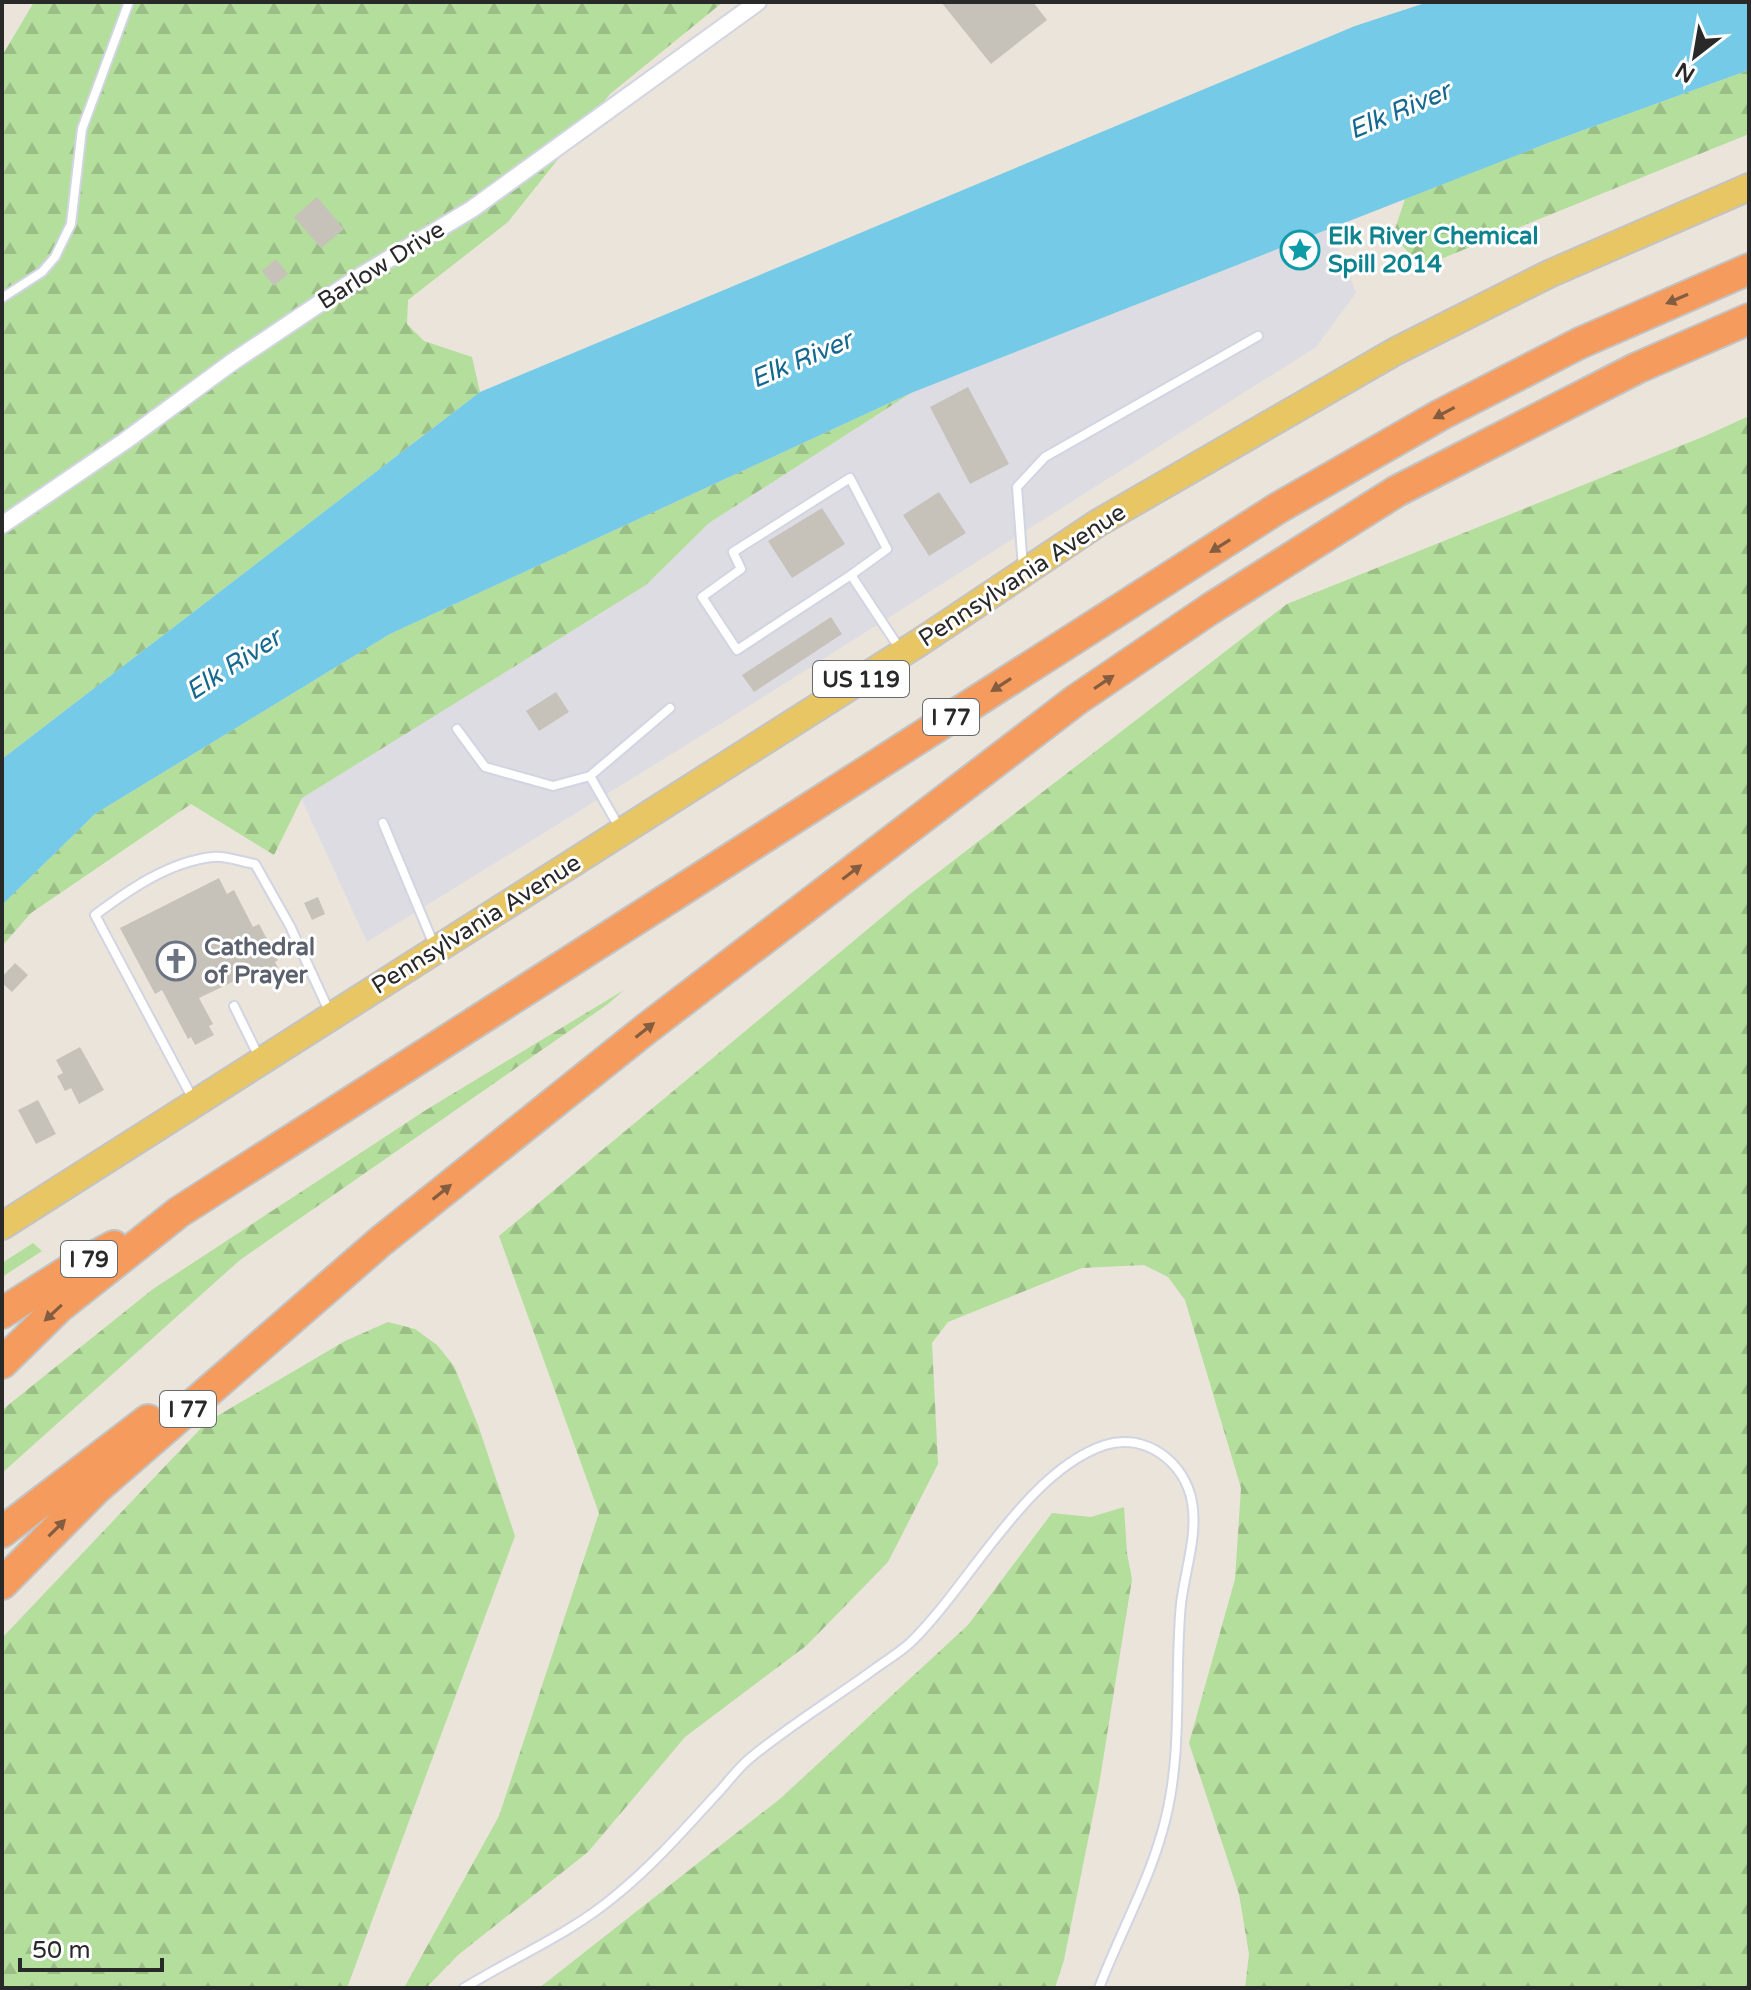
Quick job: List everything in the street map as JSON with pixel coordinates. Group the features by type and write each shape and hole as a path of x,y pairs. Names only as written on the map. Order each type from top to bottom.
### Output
{"highway":[{"name":"I 77","path":"2,1363 58,1308 179,1212 1278,508 1442,414 1580,343 1749,269"},
{"name":"I 77","path":"2,1584 96,1489 381,1241 646,1029 1076,700 1210,609 1397,491 1637,368 1749,319"},
{"name":"I 79","path":"2,1313 76,1266 179,1212"},
{"path":"2,1532 381,1241"}],"main road":[{"name":"Pennsylvania Avenue","path":"2,1226 902,653 1098,523 1396,351 1549,274 1749,187"}],"street":[{"name":"Barlow Drive","path":"2,525 125,441 231,363 359,277 472,209 758,2"}],"lane":[{"path":"2,298 42,272 55,257 71,224 82,129 129,2"},
{"path":"1023,573 1017,487 1045,457 1258,336"},
{"path":"850,478 887,549 851,575 737,650 702,597 741,569 733,552 850,478"},
{"path":"851,575 902,653"},
{"path":"457,729 485,767 553,786 590,776 670,708"},
{"path":"590,776 622,831"},
{"path":"383,823 436,949"},
{"path":"194,1102 95,915 159,873 214,856 255,864 290,926 331,1016"},
{"path":"234,1006 261,1060"},
{"path":"464,1988 505,1962 570,1929 615,1897 668,1847 748,1760 909,1644 962,1584 1029,1498 1059,1469 1106,1445 1130,1443 1156,1449 1172,1459 1192,1497 1194,1522 1181,1605 1177,1727 1167,1813 1152,1866 1099,1988"}],"shaded area":[{"path":"1331,228 1356,293 1316,347 738,713 367,942 301,798 646,585 709,523 911,393"}],"green space":[{"path":"34,2 723,2 610,94 508,222 408,300 407,324 424,341 472,357 480,392 2,759 2,56"},
{"path":"1749,70 1749,134 1421,267 1393,235 1405,199"},
{"path":"911,393 709,523 646,585 302,798 274,855 191,804 31,913 2,946 2,905 95,814 390,634"},
{"path":"1749,416 1749,1988 1245,1988 1249,1954 1239,1894 1189,1743 1235,1579 1241,1488 1185,1300 1168,1277 1144,1265 1082,1268 948,1322 932,1343 938,1464 888,1562 806,1646 685,1737 588,1852 458,1955 426,1988 404,1988 499,1816 599,1513 499,1236 910,894 1287,604"},
{"path":"624,990 240,1260 2,1473 2,1410 153,1289 426,1110"},
{"path":"33,1243 42,1251 2,1277 2,1263"},
{"path":"388,1322 415,1329 437,1345 454,1366 478,1425 515,1536 347,1988 2,1988 2,1638 207,1422 345,1341"},
{"path":"1124,1507 1132,1579 1099,1785 1064,1960 1055,1988 539,1988 781,1798 968,1625 1052,1513 1091,1517"}],"water":[{"name":"Elk River","path":"1428,2 1749,2 1749,70 1548,143 911,393 390,634 95,814 2,905 2,759 480,392 1355,26"}],"building":[{"path":"941,2 1033,2 1047,20 991,64"},
{"path":"317,197 344,229 321,248 294,217"},
{"path":"276,259 288,274 274,286 262,271"},
{"path":"968,387 1009,464 970,484 930,407"},
{"path":"939,492 966,533 929,556 903,515"},
{"path":"822,508 845,544 792,578 768,541"},
{"path":"831,617 842,634 754,692 742,675"},
{"path":"556,692 569,712 539,731 526,711"},
{"name":"Cathedral of Prayer","path":"219,878 227,894 234,890 253,927 259,924 278,960 275,962 278,968 251,982 247,975 199,998 213,1024 209,1026 214,1035 195,1045 191,1037 188,1039 162,990 155,994 120,928"},
{"path":"318,897 325,914 312,920 304,903"},
{"path":"15,963 28,975 12,992 2,983 2,977"},
{"path":"80,1047 104,1090 79,1104 71,1088 65,1091 57,1076 63,1073 56,1060"},
{"path":"38,1100 56,1134 36,1144 18,1110"}],"place":[{"name":"Elk River Chemical Spill 2014","path":"1300,250"},
{"name":"Cathedral of Prayer","path":"176,961"}]}
